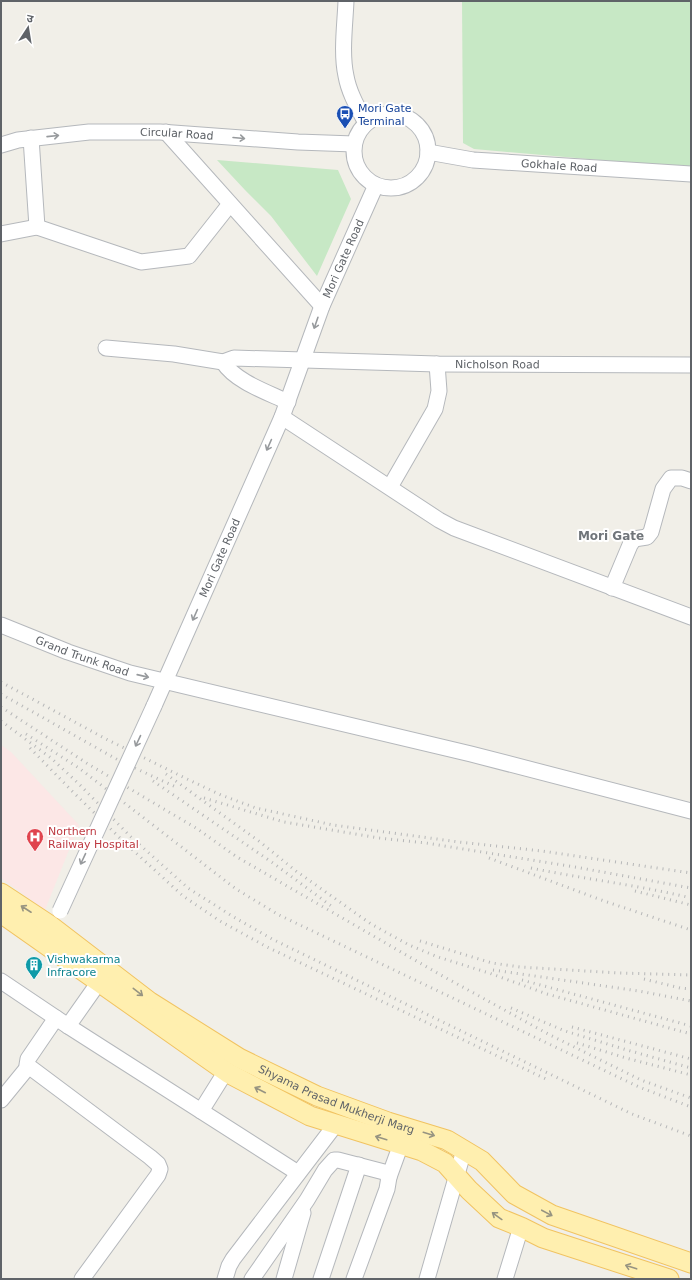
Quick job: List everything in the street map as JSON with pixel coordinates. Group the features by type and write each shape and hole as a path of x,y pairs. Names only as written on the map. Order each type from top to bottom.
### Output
{"main road":[{"name":"Shyama Prasad Mukherji Marg","path":"1,893 51,926 150,1002 239,1058 317,1096 388,1122 447,1140 482,1161 514,1194 552,1215 691,1263"},
{"name":"Shyama Prasad Mukherji Marg","path":"1,913 51,926 99,982 226,1071 310,1116 422,1151 445,1163 469,1190 499,1218 543,1238 668,1279"}],"street":[{"path":"346,1 344,63 346,78 355,102 366,123"},
{"path":"393,113 407,117 423,132 426,138 428,152 425,166 417,178 398,188 383,187 366,179 358,169 354,157 354,144 358,132 372,118 393,113"},
{"name":"Circular Road","path":"1,145 31,138 89,132 166,132 298,142 354,144"},
{"path":"166,132 322,306"},
{"path":"31,138 37,227"},
{"name":"Gokhale Road","path":"428,152 473,160 691,174"},
{"name":"Mori Gate Road","path":"51,926 166,681 282,417 322,306 376,185"},
{"path":"1,234 37,227 141,262 189,256 230,204"},
{"path":"106,348 174,354 223,362 228,370 242,380 288,402"},
{"name":"Nicholson Road","path":"223,362 234,358 437,364 691,365"},
{"path":"390,487 435,409 439,391 437,364"},
{"path":"282,417 454,528 691,617"},
{"path":"612,588 634,539 647,537 651,532 663,489 671,478 682,478 691,481"},
{"name":"Grand Trunk Road","path":"1,625 68,652 130,673 471,754 691,811"},
{"path":"1,981 62,1022 298,1173"},
{"path":"82,1279 158,1175 159,1167 150,1157 28,1067 26,1063 99,982"},
{"path":"1,1100 28,1067"},
{"path":"201,1111 226,1071"},
{"path":"225,1279 233,1259 336,1124"},
{"path":"354,1279 387,1189 389,1177 401,1144"},
{"path":"427,1279 464,1150"},
{"path":"252,1279 325,1170 334,1160 345,1161 384,1172 389,1177"},
{"path":"321,1279 359,1165"},
{"path":"284,1279 306,1200"},
{"path":"505,1279 521,1227"}],"shaded area":[{"name":"Northern Railway Hospital","path":"1,745 11,752 79,825 45,910 1,878"}],"green space":[{"path":"462,1 691,1 691,168 474,149 463,143"},
{"path":"217,160 338,170 351,199 317,276 271,216"}],"railway":[{"path":"1,682 106,739 221,795 256,808 333,825 459,842 542,851 691,873"},
{"path":"1,694 127,765"},
{"path":"1,707 88,764 196,828 237,857 439,974 550,1035 641,1080 691,1098"},
{"path":"1,721 51,758 130,836 188,888 232,916 272,939 632,1114 691,1136"},
{"path":"26,734 79,768 236,889 279,915 639,1087 691,1107"},
{"path":"30,748 124,842 183,896 220,921 267,947 546,1079"},
{"path":"124,763 178,788"},
{"path":"166,774 260,842 296,871 371,924 409,945 438,957 489,973 547,994 691,1034"},
{"path":"153,781 273,863 334,908"},
{"path":"204,798 284,822 379,838 426,843 575,867 691,888"},
{"path":"489,858 604,901 691,930"},
{"path":"531,868 651,889 691,898"},
{"path":"635,891 691,905"},
{"path":"420,941 492,963 520,967 619,973 691,975"},
{"path":"493,970 639,991 691,1001"},
{"path":"644,979 680,988 691,989"},
{"path":"522,980 691,1026"},
{"path":"511,1008 565,1031 691,1068"},
{"path":"572,1027 691,1059"},
{"path":"577,1043 691,1075"}],"place":[{"name":"Mori Gate Terminal","path":"345,129"},
{"name":"Northern Railway Hospital","path":"35,852"},
{"name":"Vishwakarma Infracore","path":"34,980"}],"district":[{"name":"Mori Gate","path":"611,536"}]}
